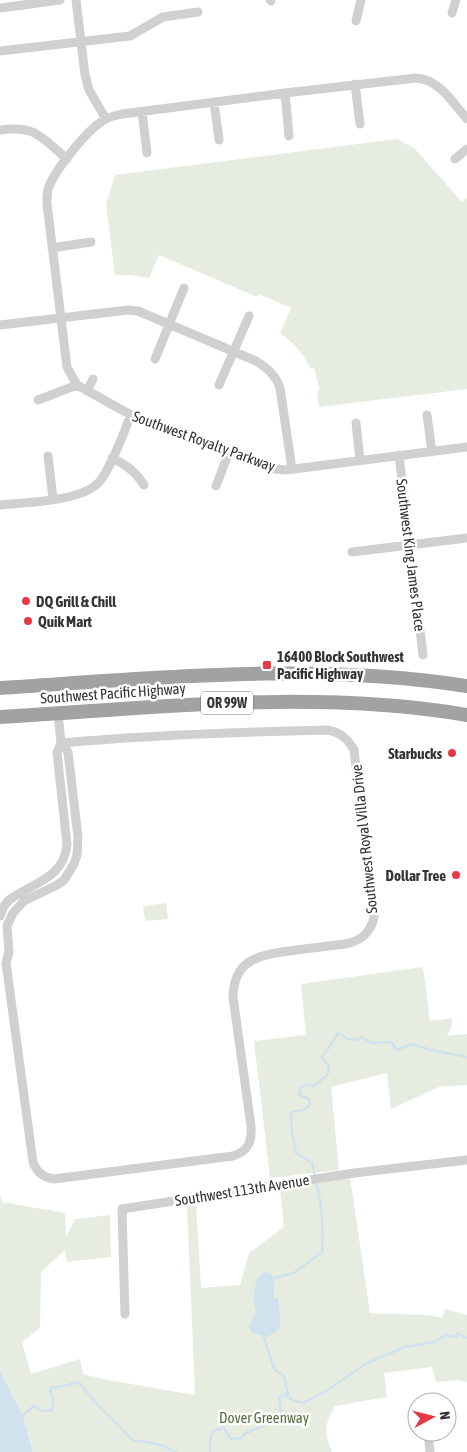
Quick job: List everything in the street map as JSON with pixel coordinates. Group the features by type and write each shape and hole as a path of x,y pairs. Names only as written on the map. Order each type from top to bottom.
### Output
{"highway":[{"name":"Southwest Pacific Highway","path":"0,688 190,676 295,672 375,676 467,686"},
{"name":"Southwest Pacific Highway","path":"0,717 196,704 294,702 377,705 467,715"}],"street":[{"path":"0,8 60,0"},
{"path":"76,0 85,75 89,90 106,119 214,102 407,78 424,78 433,82 467,119"},
{"path":"356,21 361,0"},
{"path":"452,13 456,0"},
{"path":"0,51 130,36 163,17 198,12"},
{"path":"355,84 360,124"},
{"path":"285,93 290,136"},
{"path":"214,102 220,140"},
{"path":"142,112 147,153"},
{"name":"Southwest Royalty Parkway","path":"106,119 84,137 67,158 51,183 47,194 67,367 77,384 87,392 132,415 269,468 292,469 467,448"},
{"path":"0,130 26,129 36,133 67,158"},
{"path":"455,158 467,149"},
{"path":"52,248 91,242"},
{"path":"155,358 184,288"},
{"path":"0,325 128,310 138,311 265,366 277,379 282,399 292,469"},
{"path":"219,385 249,316"},
{"path":"87,392 93,379"},
{"path":"38,400 77,384"},
{"path":"0,505 76,496 88,491 99,483 106,472 132,415"},
{"path":"428,415 432,452"},
{"path":"356,423 360,460"},
{"path":"216,486 229,452"},
{"name":"Southwest King James Place","path":"398,455 424,655"},
{"path":"48,456 53,499"},
{"path":"112,458 127,465 138,474 144,485"},
{"path":"352,552 467,538"},
{"name":"Southwest Royal Villa Drive","path":"0,916 4,906 10,900 57,871 66,855 67,845 57,752 61,743 58,713"},
{"name":"Southwest Royal Villa Drive","path":"327,730 341,735 350,743 355,757 374,918 371,927 357,941 265,954 257,957 242,968 235,983 234,997 251,1126 250,1142 241,1154 54,1179 46,1178 36,1170 33,1162 3,959 9,952 8,926 13,912 24,902 64,880 77,855 78,837 68,752 61,743 241,732 327,730"},
{"name":"Southwest 113th Avenue","path":"125,1314 122,1209 344,1174 467,1160"}],"green space":[{"path":"397,139 415,149 462,202 467,197 467,389 319,407 317,390 320,390 314,368 311,369 298,349 280,333 291,308 259,294 257,297 159,255 149,278 115,275 106,205 115,175"},
{"path":"166,903 168,919 145,921 143,906"},
{"path":"423,967 430,1021 452,1018 452,1025 447,1036 467,1034 467,1085 439,1087 391,1109 387,1073 331,1087 339,1170 270,1178 254,1041 306,1035 301,984"},
{"name":"Dover Greenway","path":"350,1177 370,1313 429,1315 442,1318 445,1309 467,1315 467,1382 456,1380 436,1382 432,1367 384,1373 387,1397 335,1406 326,1429 332,1452 33,1452 23,1416 0,1370 0,1193 2,1202 65,1213 66,1237 75,1219 110,1215 111,1257 67,1262 65,1250 41,1272 40,1328 22,1342 31,1374 80,1359 83,1374 195,1395 187,1204 196,1201 201,1288 240,1285 249,1253 284,1227 280,1190"}],"water":[{"path":"264,1272 271,1273 275,1283 273,1297 278,1299 280,1314 280,1328 268,1337 252,1333 249,1327 256,1312 253,1298 256,1282 258,1277"},
{"path":"0,1370 23,1416 33,1452 0,1452"}],"waterway":[{"path":"315,1176 312,1163 296,1153 291,1112 303,1110 310,1105 309,1099 299,1095 300,1088 305,1085 314,1086 326,1076 329,1071 328,1065 322,1058 338,1033 348,1039 356,1040 361,1037 372,1043 391,1042 397,1050 412,1044 467,1057"},
{"path":"273,1279 294,1273 322,1252 322,1216 316,1181"},
{"path":"285,1394 292,1400 303,1403 326,1391 367,1363 405,1347 434,1342 446,1335 456,1337 457,1333 467,1338"},
{"path":"210,1452 210,1441 213,1431 224,1428 231,1439 241,1438 246,1433 282,1418 279,1397 288,1394 284,1376 274,1369 263,1334"},
{"path":"22,1416 34,1406 42,1411 52,1410 53,1399 50,1388 79,1382 98,1405 133,1441 156,1444 176,1452"}],"place":[{"name":"DQ Grill & Chill","path":"26,601"},
{"name":"Quik Mart","path":"28,621"},
{"name":"16400 Block Southwest Pacific Highway","path":"267,665"},
{"name":"Starbucks","path":"452,753"},
{"name":"Dollar Tree","path":"456,875"}]}
